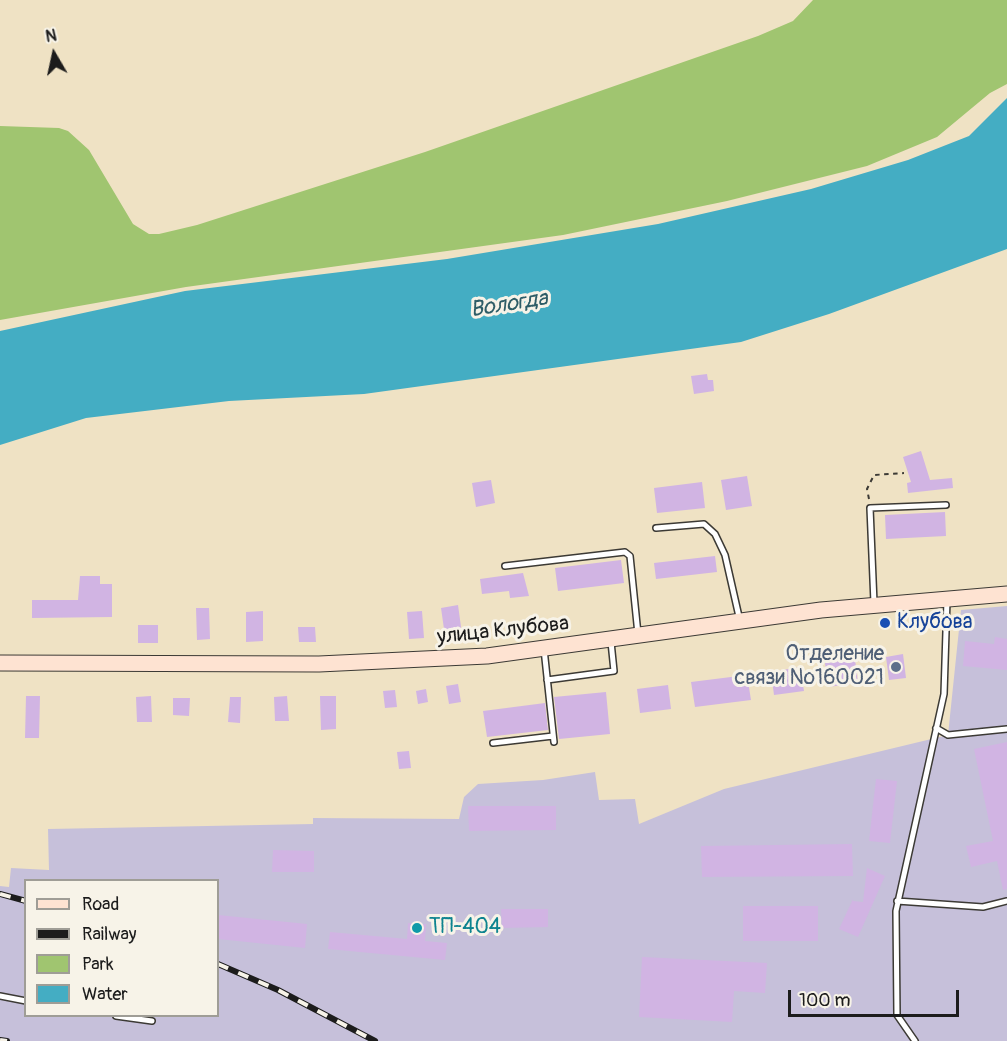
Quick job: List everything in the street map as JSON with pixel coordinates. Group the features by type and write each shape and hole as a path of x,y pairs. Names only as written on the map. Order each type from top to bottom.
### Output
{"main road":[{"name":"улица Клубова","path":"0,663 318,664 487,656 874,604 1007,594"}],"lane":[{"path":"874,604 870,508 946,505"},
{"path":"656,528 704,524 715,534 724,555 740,622"},
{"path":"505,566 625,552 630,556 638,636"},
{"path":"915,1041 897,1015 897,901 944,694 947,599"},
{"path":"547,680 614,671 611,640"},
{"path":"493,743 553,739 544,649"},
{"path":"936,728 948,735 1007,729"},
{"path":"897,901 983,906 1007,901"},
{"path":"0,996 24,1001"},
{"path":"123,1017 152,1021"}],"path":[{"path":"870,508 867,489 873,475 904,473"}],"shaded area":[{"path":"1007,606 1007,1041 0,1041 0,886 9,887 11,868 49,870 48,829 313,824 313,818 459,819 464,797 478,784 543,780 595,772 599,800 635,799 639,824 724,789 948,735 961,610"}],"green space":[{"path":"813,0 1007,0 1007,84 990,93 937,137 867,166 727,201 563,235 186,287 0,320 0,126 59,128 68,131 89,150 133,224 149,234 159,234 197,225 425,152 758,36 793,21"}],"water":[{"name":"Вологда","path":"1007,98 1007,249 829,314 741,342 364,394 229,401 86,418 0,445 0,331 185,291 447,259 658,224 811,189 908,160 969,136"}],"building":[{"path":"707,374 708,380 713,380 714,391 694,394 691,376"},
{"path":"921,451 930,480 952,478 953,488 908,493 907,483 911,482 903,457"},
{"path":"747,476 752,506 726,510 721,480"},
{"path":"491,480 495,503 476,507 472,483"},
{"path":"702,482 705,508 657,513 654,488"},
{"path":"945,512 946,536 886,539 885,515"},
{"path":"715,556 717,572 656,579 654,563"},
{"path":"621,560 624,583 558,591 555,568"},
{"path":"523,573 529,596 510,598 509,591 482,594 480,579"},
{"path":"80,576 100,576 100,584 112,584 112,617 32,618 32,600 78,600"},
{"path":"458,605 462,634 445,636 441,608"},
{"path":"196,608 209,608 210,639 197,640"},
{"path":"263,611 263,641 246,642 246,612"},
{"path":"422,611 424,638 409,639 407,612"},
{"path":"138,625 158,625 158,643 138,643"},
{"path":"298,627 315,627 316,642 299,642"},
{"path":"995,637 1007,639 1007,670 963,666 965,641 994,644"},
{"name":"Отделение связи №160021","path":"903,654 906,678 889,680 886,657"},
{"path":"855,659 858,683 828,687 825,663"},
{"path":"800,667 804,691 774,695 771,672"},
{"path":"747,675 751,700 695,707 691,682"},
{"path":"458,684 461,702 449,704 446,686"},
{"path":"668,685 671,709 640,713 637,689"},
{"path":"426,689 428,702 418,704 416,691"},
{"path":"395,690 397,707 385,708 383,691"},
{"path":"606,692 610,734 559,739 554,697"},
{"path":"26,696 40,696 39,738 25,738"},
{"path":"151,696 152,722 137,722 136,697"},
{"path":"287,696 289,721 275,721 274,697"},
{"path":"320,696 336,696 336,729 321,730"},
{"path":"230,697 241,697 240,723 228,722"},
{"path":"173,698 190,698 189,716 173,715"},
{"path":"545,703 548,730 487,737 483,711"},
{"path":"1007,742 1007,889 1003,890 997,861 971,867 966,846 993,841 974,749"},
{"path":"409,751 411,768 399,769 397,752"},
{"path":"876,779 897,781 890,843 869,841"},
{"path":"468,806 556,806 556,830 469,831"},
{"path":"852,844 853,876 702,877 701,846"},
{"path":"273,850 314,851 314,872 272,872"},
{"path":"867,868 885,876 858,937 839,929 853,899 853,901 863,902"},
{"path":"743,906 818,906 818,941 743,941"},
{"path":"501,909 548,909 548,927 502,928"},
{"path":"219,915 307,924 305,948 219,939"},
{"path":"408,923 426,924 425,941 447,943 445,960 328,949 330,932 407,939"},
{"path":"642,957 767,963 765,993 734,991 732,1022 639,1017"}],"railway":[{"path":"0,894 24,900"},
{"path":"219,964 278,990 375,1041"},
{"path":"0,1040 7,1041"}],"place":[{"name":"Клубова","path":"885,623"},
{"name":"Отделение связи №160021","path":"896,667"},
{"name":"ТП-404","path":"417,928"}]}
